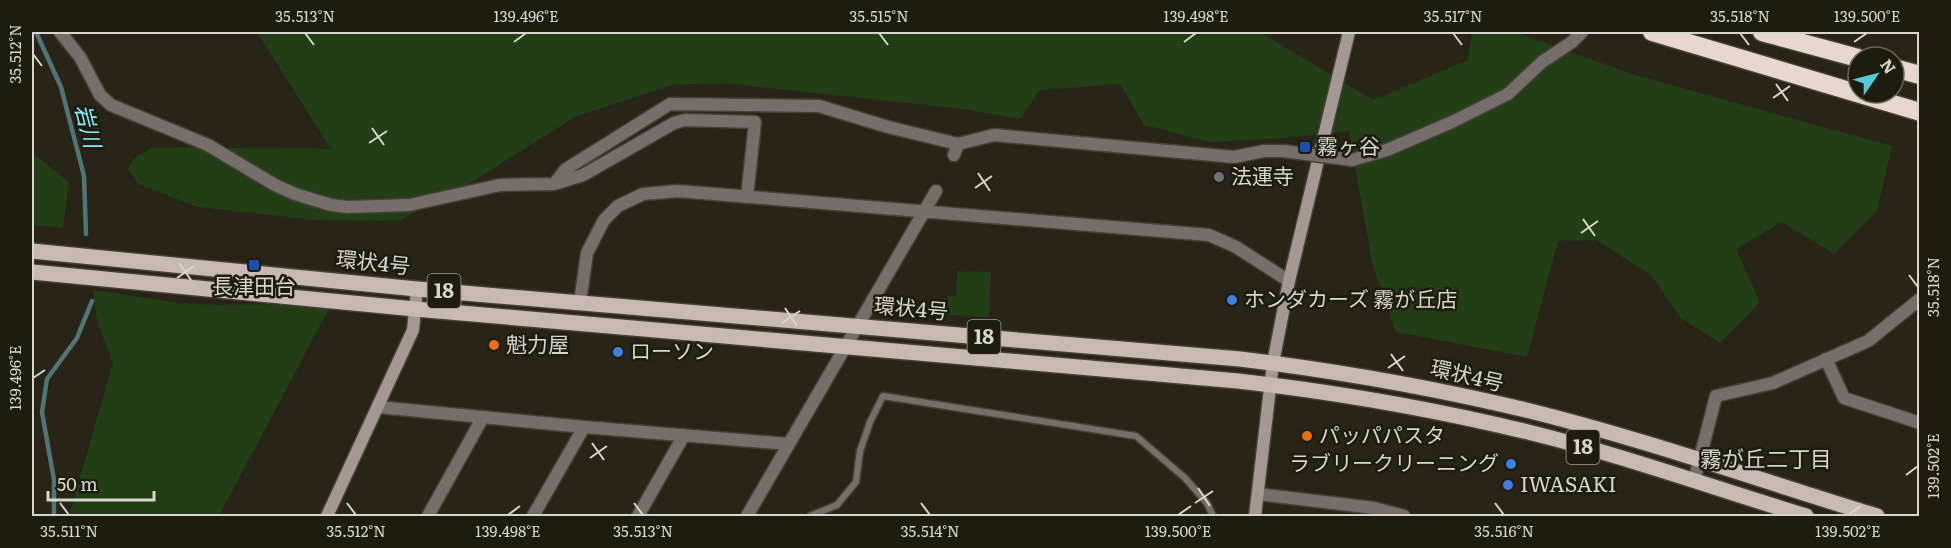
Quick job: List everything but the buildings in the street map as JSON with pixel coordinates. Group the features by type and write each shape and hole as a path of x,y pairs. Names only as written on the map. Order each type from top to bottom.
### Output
{"highway":[{"path":"1652,32 1920,112"},
{"path":"1762,32 1846,55"}],"main road":[{"name":"環状4号","path":"32,251 417,289 1273,363 1420,386 1532,411 1877,516"},
{"name":"環状4号","path":"32,272 415,309 1270,384 1412,407 1528,432 1617,457 1806,516"}],"street":[{"path":"60,32 80,57 100,95 111,105 207,145 275,184 314,200 348,207 409,205 500,185 554,184 583,175 674,123 685,120 755,122 747,197"},
{"path":"1255,516 1273,363 1289,281 1349,32"},
{"path":"554,184 566,169 670,104 819,106 956,150 994,135 1234,157 1264,151 1352,160 1387,150 1452,122 1508,94 1542,62 1572,42 1582,32"},
{"path":"580,302 587,253 604,220 618,206 643,194 678,191 1209,235 1236,247 1289,281"},
{"path":"747,516 936,192"},
{"path":"327,516 413,330 417,289"},
{"path":"1694,481 1716,396 1773,383 1868,341 1920,299"},
{"path":"1826,359 1844,398 1920,423"},
{"path":"378,407 788,444"},
{"path":"428,516 483,417"},
{"path":"534,516 584,427"},
{"path":"638,516 684,435"},
{"path":"1258,494 1404,516"}],"lane":[{"path":"810,516 837,505 856,482 860,451 870,422 883,396 1136,436 1185,478 1207,503 1213,516"}],"green space":[{"path":"257,32 1260,32 1373,100 1468,60 1472,32 1515,32 1632,74 1892,146 1877,211 1834,254 1782,222 1736,249 1760,302 1720,343 1681,318 1651,275 1596,240 1558,241 1527,357 1396,332 1372,263 1349,131 1273,139 1210,142 1144,125 1120,84 1040,90 1020,119 963,109 723,83 672,85 575,117 467,185 399,221 314,220 198,207 138,184 128,169 134,158 153,147 331,149"},
{"path":"35,155 69,182 63,228 32,225 32,157"},
{"path":"957,271 991,272 989,317 947,315 948,296 956,296"},
{"path":"93,290 180,303 220,305 332,303 219,516 69,516 113,363 97,321"}],"waterway":[{"name":"岩川","path":"36,32 61,87 84,176 86,234"},
{"path":"54,516 54,480 42,412 47,379 77,338 92,301"}],"place":[{"name":"霧ヶ谷","path":"1305,147"},
{"name":"法運寺","path":"1219,177"},
{"name":"長津田台","path":"254,265"},
{"name":"ホンダカーズ 霧が丘店","path":"1232,300"},
{"name":"魁力屋","path":"494,345"},
{"name":"ローソン","path":"618,352"},
{"name":"パッパパスタ","path":"1307,436"},
{"name":"ラブリークリーニング","path":"1511,464"},
{"name":"IWASAKI","path":"1508,485"}],"district":[{"name":"霧が丘二丁目","path":"1766,459"}]}
